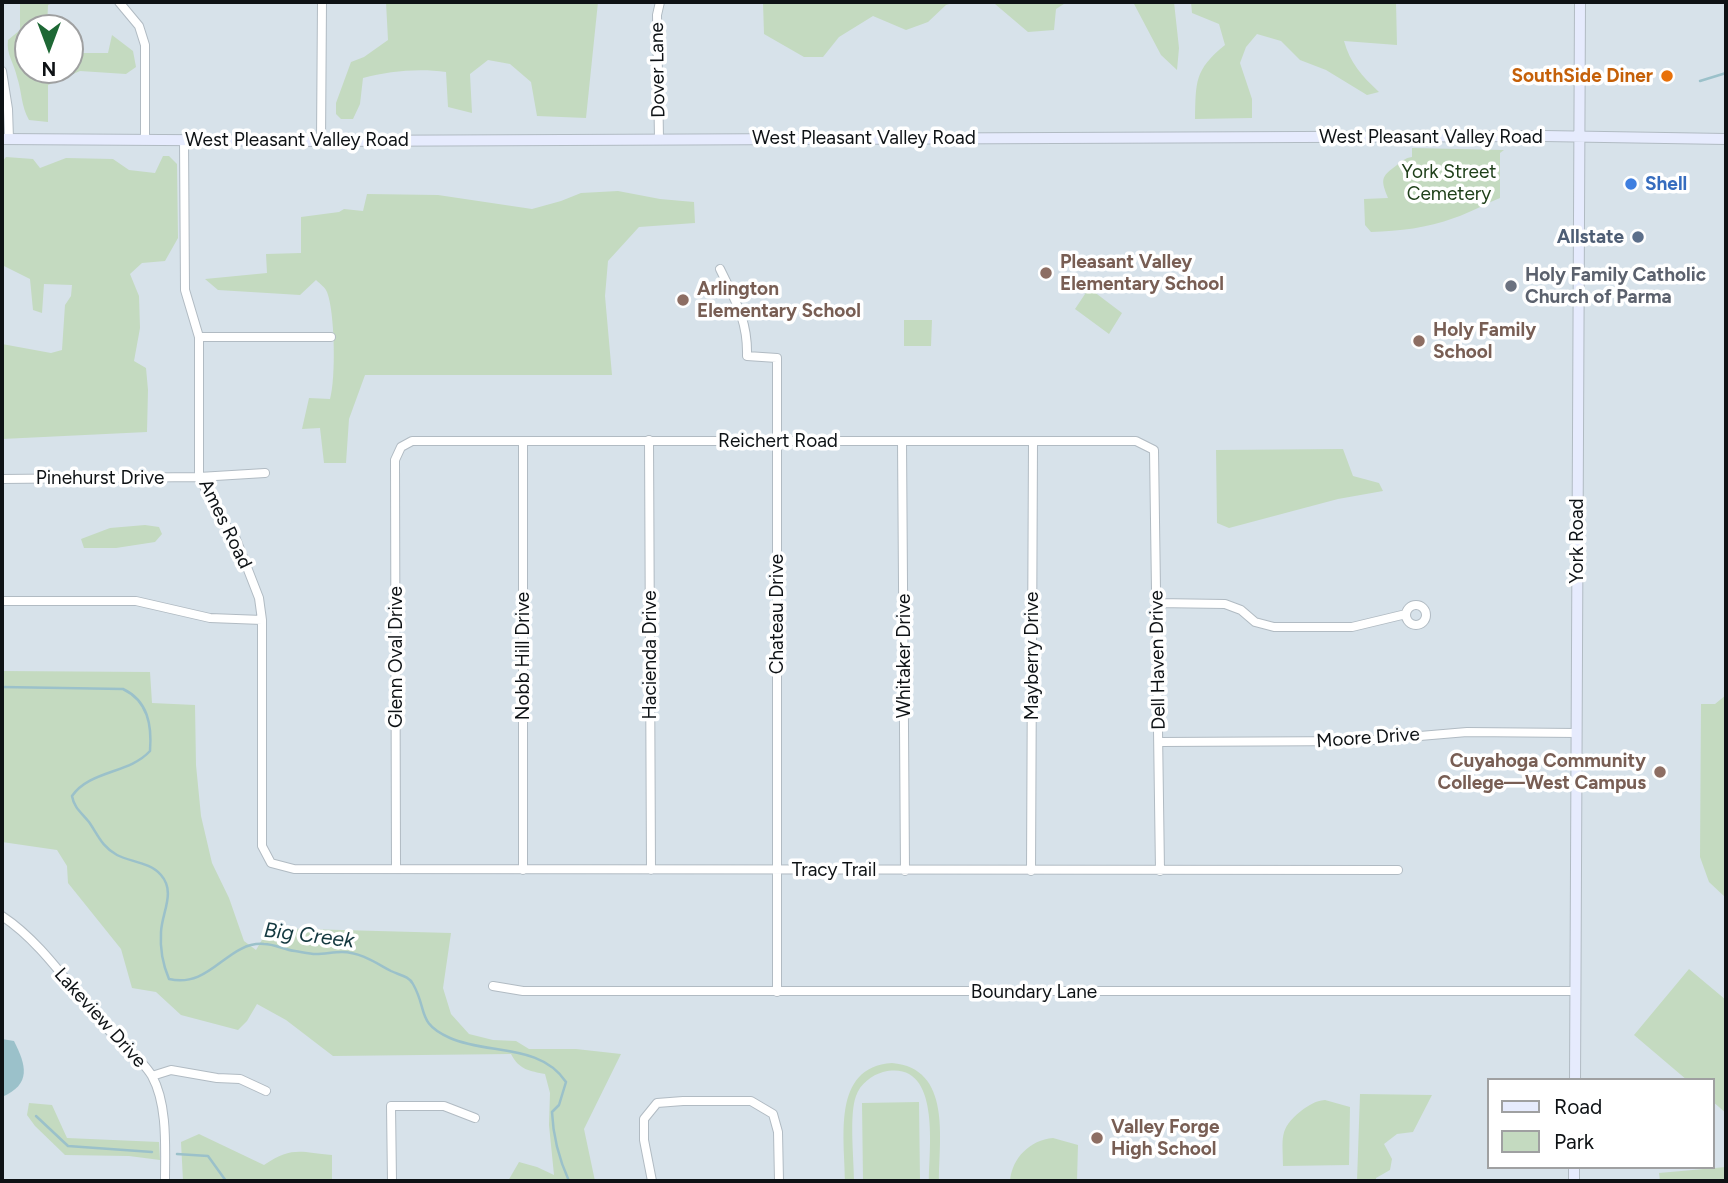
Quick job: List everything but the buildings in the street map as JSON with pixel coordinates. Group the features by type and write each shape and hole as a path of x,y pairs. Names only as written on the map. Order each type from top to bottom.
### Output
{"main road":[{"name":"York Road","path":"1575,1078 1580,2"},
{"name":"West Pleasant Valley Road","path":"5,139 321,141 1580,136 1726,139"}],"street":[{"path":"119,2 139,26 145,45 145,140"},
{"path":"321,141 322,2"},
{"name":"Dover Lane","path":"659,139 657,15 660,2"},
{"path":"2,71 8,109 5,139"},
{"name":"Ames Road","path":"184,140 186,290 199,337 199,477 236,540 259,598 262,620 262,846 271,863"},
{"name":"Chateau Drive","path":"720,269 739,309 747,334 747,356 777,358 777,992"},
{"path":"199,337 331,337"},
{"name":"Hacienda Drive","path":"649,440 651,870"},
{"name":"Reichert Road","path":"401,447 412,441 1136,441 1154,450"},
{"name":"Nobb Hill Drive","path":"523,441 523,870"},
{"name":"Whitaker Drive","path":"902,441 905,871"},
{"name":"Mayberry Drive","path":"1031,871 1033,441"},
{"name":"Glenn Oval Drive","path":"396,869 395,460 401,447"},
{"name":"Dell Haven Drive","path":"1154,450 1160,871"},
{"name":"Pinehurst Drive","path":"2,479 199,477 265,473"},
{"path":"2,601 136,601 210,618 262,620"},
{"path":"1156,603 1225,604 1241,610 1255,622 1273,627 1352,627 1406,614"},
{"name":"Moore Drive","path":"1160,742 1361,741 1467,732 1577,733"},
{"name":"Tracy Trail","path":"271,863 293,869 1398,870"},
{"name":"Lakeview Drive","path":"2,916 22,930 106,1028 131,1051 152,1076 164,1114 166,1181"},
{"name":"Boundary Lane","path":"493,986 523,991 1575,991"},
{"path":"152,1076 171,1070 240,1079 266,1091"},
{"path":"652,1181 644,1140 644,1119 657,1104 683,1101 751,1101 773,1114 778,1132 779,1181"},
{"path":"392,1181 391,1106 444,1106 475,1118"}],"green space":[{"path":"20,2 55,2 48,5 48,14 20,14"},
{"path":"386,2 598,2 586,118 537,116 531,82 510,64 488,60 470,74 472,113 448,107 446,72 415,70 363,78 360,104 353,119 341,119 336,114 336,103 351,62 364,57 388,40"},
{"path":"763,2 956,2 946,5 928,22 906,30 873,16 839,37 823,57 804,57 764,34"},
{"path":"987,2 1067,2 1056,9 1054,30 1028,32 995,4"},
{"path":"1133,2 1174,2 1179,48 1177,70 1161,55"},
{"path":"1191,2 1396,2 1397,45 1344,41 1357,69 1379,92 1367,95 1326,70 1300,60 1281,41 1257,34 1246,47 1240,63 1252,99 1252,118 1195,119 1197,86 1202,70 1225,45 1219,24 1192,13"},
{"path":"14,35 14,67 9,54 8,40"},
{"path":"112,35 133,51 136,67 126,74 84,71 84,53 108,53"},
{"path":"19,84 50,84 48,85 48,122 29,120"},
{"name":"York Street Cemetery","path":"1412,148 1504,150 1500,153 1500,198 1434,224 1371,232 1365,225 1364,199 1388,198 1383,183 1385,176 1402,161 1412,157"},
{"path":"163,156 169,156 177,164 178,238 165,261 142,263 130,274 139,296 140,328 134,361 146,368 147,432 2,439 2,344 51,353 62,350 65,305 71,296 72,285 44,284 42,313 33,310 30,279 2,265 2,162 6,157 33,159 40,168 66,158 113,159 129,170 155,173"},
{"path":"618,191 694,202 695,223 639,227 608,261 605,296 612,375 365,375 349,419 346,463 324,463 320,428 302,429 309,398 330,399 332,389 333,329 330,302 325,289 316,280 300,295 218,290 205,279 267,273 266,254 301,253 301,217 344,209 363,211 367,194 438,195 532,209 581,193"},
{"path":"1089,288 1122,313 1109,334 1075,309"},
{"path":"904,320 932,320 931,346 904,346"},
{"path":"1343,449 1353,476 1379,483 1383,491 1338,499 1229,528 1217,523 1216,450"},
{"path":"145,525 159,527 162,534 155,542 116,548 84,548 81,539 110,528"},
{"path":"2,671 150,672 152,703 195,705 196,765 201,816 212,863 229,898 244,941 256,950 269,928 451,933 443,988 451,1014 469,1034 493,1040 516,1041 529,1049 576,1049 621,1054 584,1129 595,1181 508,1181 519,1162 554,1175 549,1125 550,1093 545,1074 521,1067 511,1054 333,1056 286,1020 257,1004 238,1030 181,1015 156,992 132,988 121,949 68,883 67,866 57,850 2,842"},
{"path":"1726,695 1726,898 1709,882 1700,857 1701,704 1715,704"},
{"path":"1689,969 1726,1000 1726,1113 1714,1103 1714,1078 1685,1078 1634,1035"},
{"path":"892,1063 911,1068 925,1078 933,1091 940,1127 939,1181 929,1181 930,1129 923,1092 915,1079 902,1071 879,1073 860,1088 853,1114 854,1181 845,1181 844,1126 850,1091 859,1077 872,1067"},
{"path":"1360,1094 1432,1095 1413,1132 1397,1134 1384,1144 1392,1159 1390,1170 1376,1178 1376,1181 1357,1181"},
{"path":"1325,1100 1350,1107 1349,1165 1283,1166 1283,1135 1288,1123 1315,1102"},
{"path":"919,1102 920,1181 863,1181 862,1103"},
{"path":"29,1103 52,1105 67,1138 159,1142 160,1160 129,1156 65,1155 27,1115"},
{"path":"199,1134 264,1165 289,1153 332,1155 332,1181 183,1181 181,1142"},
{"path":"1053,1138 1078,1145 1077,1181 1010,1181 1018,1158 1030,1146"},
{"path":"1726,1167 1726,1181 1660,1181 1659,1173"}],"water":[{"path":"2,1039 14,1041 24,1073 18,1086 2,1097"}],"waterway":[{"path":"1700,81 1726,73"},
{"name":"Big Creek","path":"2,687 123,689 143,707 149,723 150,751 131,764 89,781 72,796 76,807 108,848 117,855 151,867 165,882 168,895 161,944 169,979 184,980 196,977 208,972 239,950 264,944 311,954 355,954 406,977 418,993 427,1021 439,1032 480,1047 528,1055 555,1070 566,1082 559,1105 552,1112 557,1147 569,1181"},
{"path":"36,1116 68,1146 152,1152"},
{"path":"177,1154 208,1156 226,1181"}],"place":[{"name":"SouthSide Diner","path":"1667,76"},
{"name":"Shell","path":"1631,184"},
{"name":"Allstate","path":"1638,237"},
{"name":"Pleasant Valley Elementary School","path":"1046,273"},
{"name":"Holy Family Catholic Church of Parma","path":"1511,286"},
{"name":"Arlington Elementary School","path":"683,300"},
{"name":"Holy Family School","path":"1419,341"},
{"name":"Cuyahoga Community College—West Campus","path":"1660,772"},
{"name":"Valley Forge High School","path":"1097,1138"}]}
